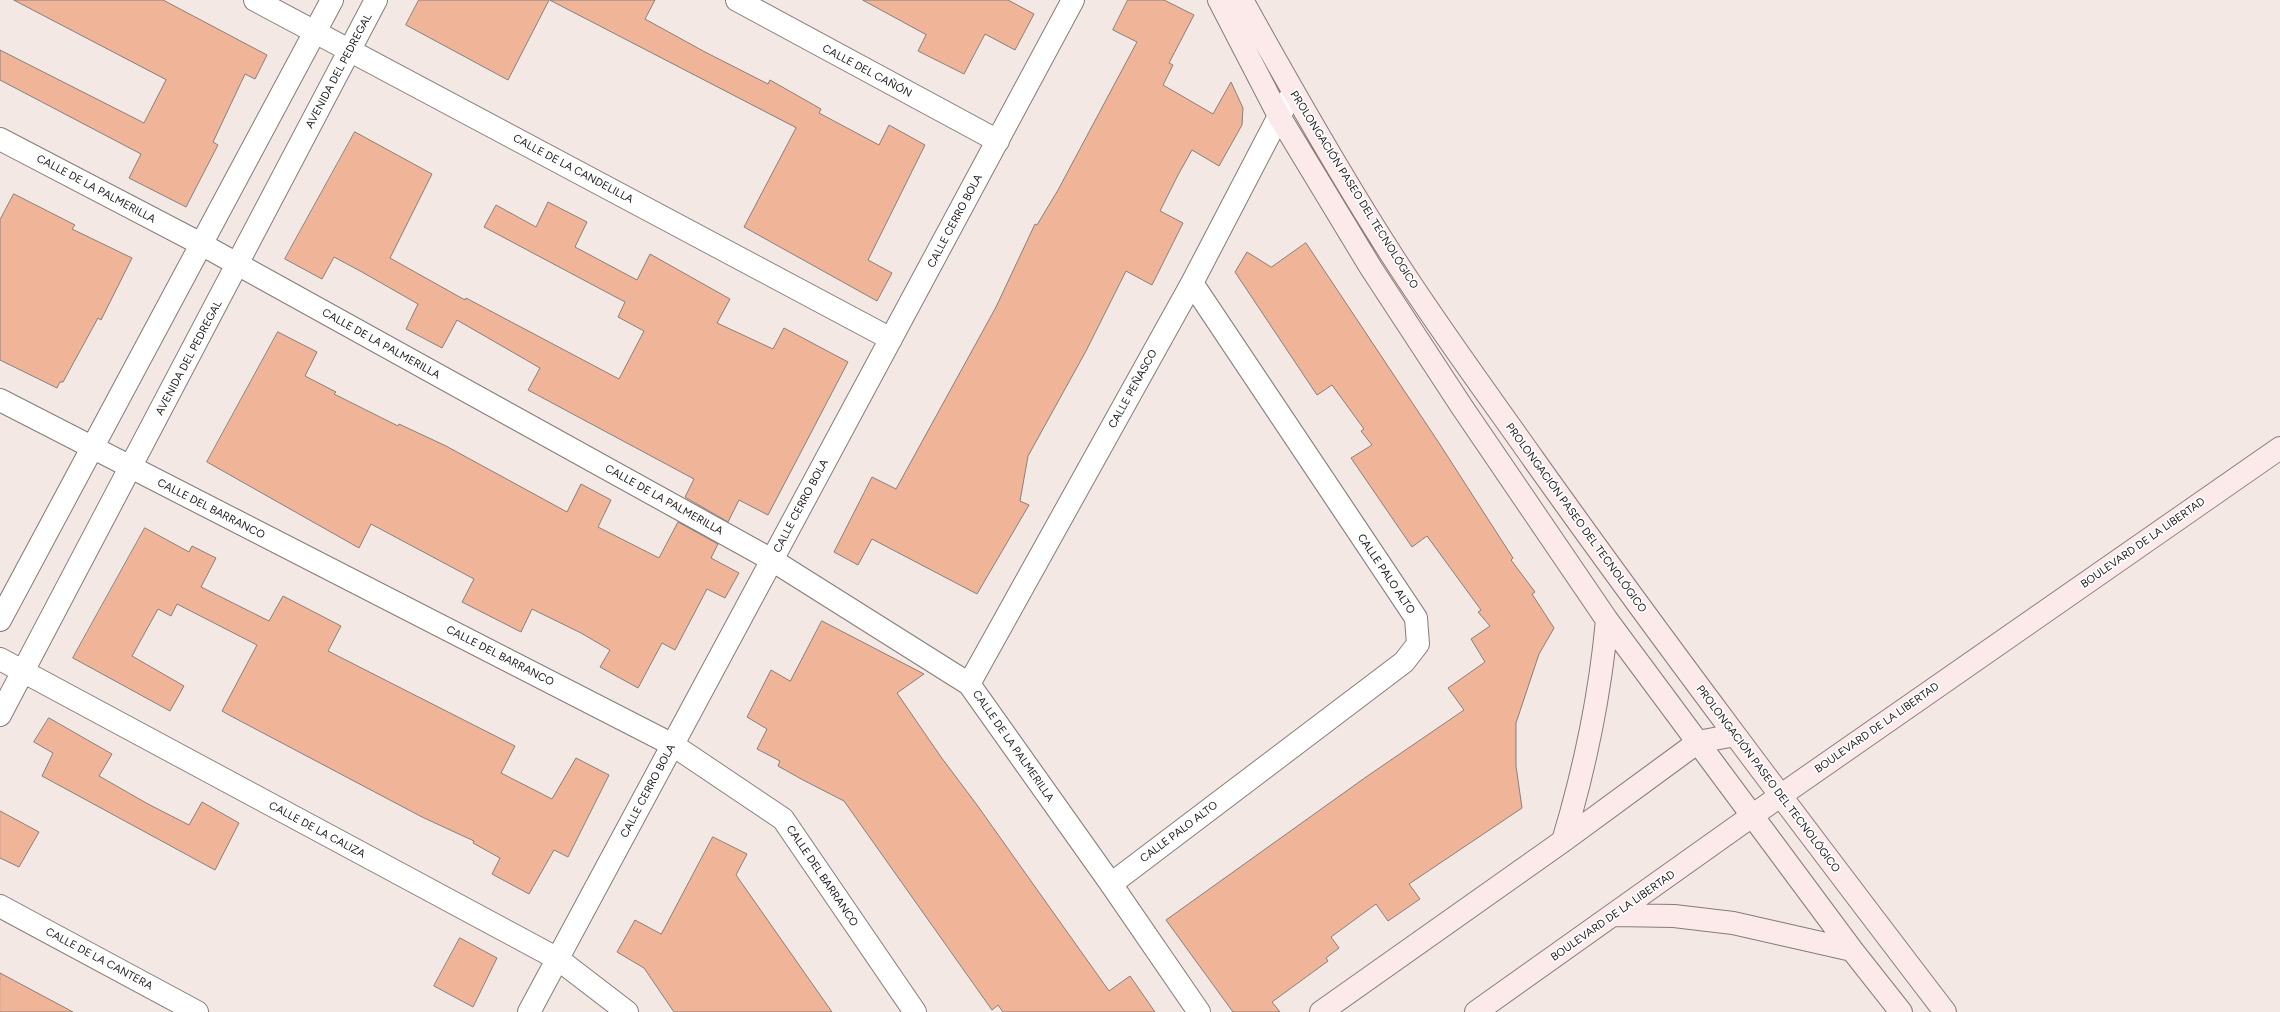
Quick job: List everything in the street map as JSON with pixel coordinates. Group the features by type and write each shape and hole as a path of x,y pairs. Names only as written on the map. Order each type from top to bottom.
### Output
{"main road":[{"path":"1219,0 1279,116 1371,268 1462,407 1607,620 1852,950 1901,1012"},
{"name":"PROLONGACIÓN PASEO DEL TECNOLÓGICO","path":"1242,0 1293,93 1387,248 1462,358 1568,508 1780,796 1945,1012"},
{"name":"BOULEVARD DE LA LIBERTAD","path":"1476,1012 1780,796 2280,448"},
{"path":"1563,841 1580,787 1592,732 1602,676 1607,620"},
{"path":"1321,1012 1563,841 1698,742 1735,735"},
{"path":"1614,915 1674,916 1733,923 1852,950"}],"street":[{"name":"CALLE DE LA CANDELILLA","path":"255,0 316,31 891,339"},
{"path":"0,620 332,0"},
{"name":"AVENIDA DEL PEDREGAL","path":"0,715 238,265 349,49 376,0"},
{"name":"CALLE DEL CAÑÓN","path":"737,0 998,141"},
{"name":"CALLE CERRO BOLA","path":"529,1012 1073,0"},
{"name":"CALLE PEÑASCO","path":"969,684 1192,284 1279,116 1293,93"},
{"name":"CALLE DE LA PALMERILLA","path":"0,139 201,244 772,560 969,684 1111,884 1199,1012"},
{"name":"CALLE PALO ALTO","path":"1111,884 1404,662 1418,644 1416,618 1192,284"},
{"name":"CALLE DEL BARRANCO","path":"0,400 673,745 783,819 915,1012"},
{"name":"CALLE DE LA CALIZA","path":"0,659 558,959 628,1012"},
{"name":"CALLE DE LA CANTERA","path":"0,906 197,1012"}],"building":[{"path":"14,0 163,0 267,55 255,79 245,74 213,142 218,145 186,207 129,178 141,154 0,80 0,50 144,123 166,80"},
{"path":"419,0 549,0 508,80 406,25"},
{"path":"550,0 655,0 645,19 705,52 768,84 770,80 821,109 819,113 879,145 889,125 925,145 868,260 892,273 877,301 744,227 796,128"},
{"path":"863,0 1008,0 1034,14 1015,50 985,34 964,74 918,51 926,35"},
{"path":"1128,0 1164,0 1194,15 1169,63 1173,65 1163,85 1213,114 1231,82 1243,108 1242,125 1219,166 1192,150 1160,211 1183,223 1152,285 1126,271 1086,351 1028,456 1020,501 1029,505 977,594 872,539 858,565 834,552 872,477 896,489 996,307 1035,224 1037,225 1058,190 1137,42 1113,30"},
{"path":"355,132 432,174 390,258 465,300 466,298 619,379 644,331 618,317 625,302 484,227 496,205 536,227 548,202 587,222 575,247 637,280 650,254 730,299 717,323 773,349 784,328 848,362 768,515 739,500 728,522 685,497 694,479 528,390 540,368 457,320 442,348 406,329 418,304 362,272 334,257 322,279 285,259"},
{"path":"14,194 75,225 72,229 132,258 101,320 98,318 63,382 60,382 57,388 0,360 0,220"},
{"path":"1306,243 1439,443 1513,558 1511,560 1535,592 1532,594 1554,628 1539,654 1516,723 1516,766 1522,808 1409,884 1420,899 1388,921 1376,904 1331,937 1339,948 1326,958 1328,961 1272,1002 1280,1012 1233,1012 1166,920 1366,777 1464,710 1448,688 1485,662 1471,639 1490,626 1478,612 1481,610 1427,536 1412,547 1351,458 1372,445 1361,431 1364,429 1332,385 1317,395 1235,272 1247,252 1271,267"},
{"path":"278,332 317,352 305,376 336,392 334,394 398,426 399,424 446,446 567,512 581,484 611,500 598,527 659,558 678,522 718,544 711,558 739,573 725,598 707,589 675,650 662,643 638,688 600,667 610,650 581,633 532,609 521,632 462,602 474,579 371,524 359,548 207,462"},
{"path":"145,528 189,552 192,546 216,558 201,587 269,621 283,596 341,626 328,651 515,746 501,773 552,799 576,758 609,775 568,857 554,850 529,894 492,874 500,858 473,843 474,841 422,817 222,711 257,645 177,604 171,616 158,609 132,656 184,686 170,711 73,658"},
{"path":"822,621 924,674 897,693 941,757 977,805 1109,991 1130,976 1155,1012 1003,1012 998,1005 992,1010 844,801 778,766 780,761 757,749 767,729 747,717 771,670 790,681"},
{"path":"49,718 112,754 99,776 148,804 189,825 202,802 239,823 215,870 42,776 53,753 34,742"},
{"path":"0,811 39,832 19,867 0,858"},
{"path":"713,837 747,854 736,875 832,1012 674,1012 644,968 617,952 635,920 661,934"},
{"path":"460,938 497,958 473,1007 434,986"},
{"path":"0,973 73,1012 0,1012"}]}
